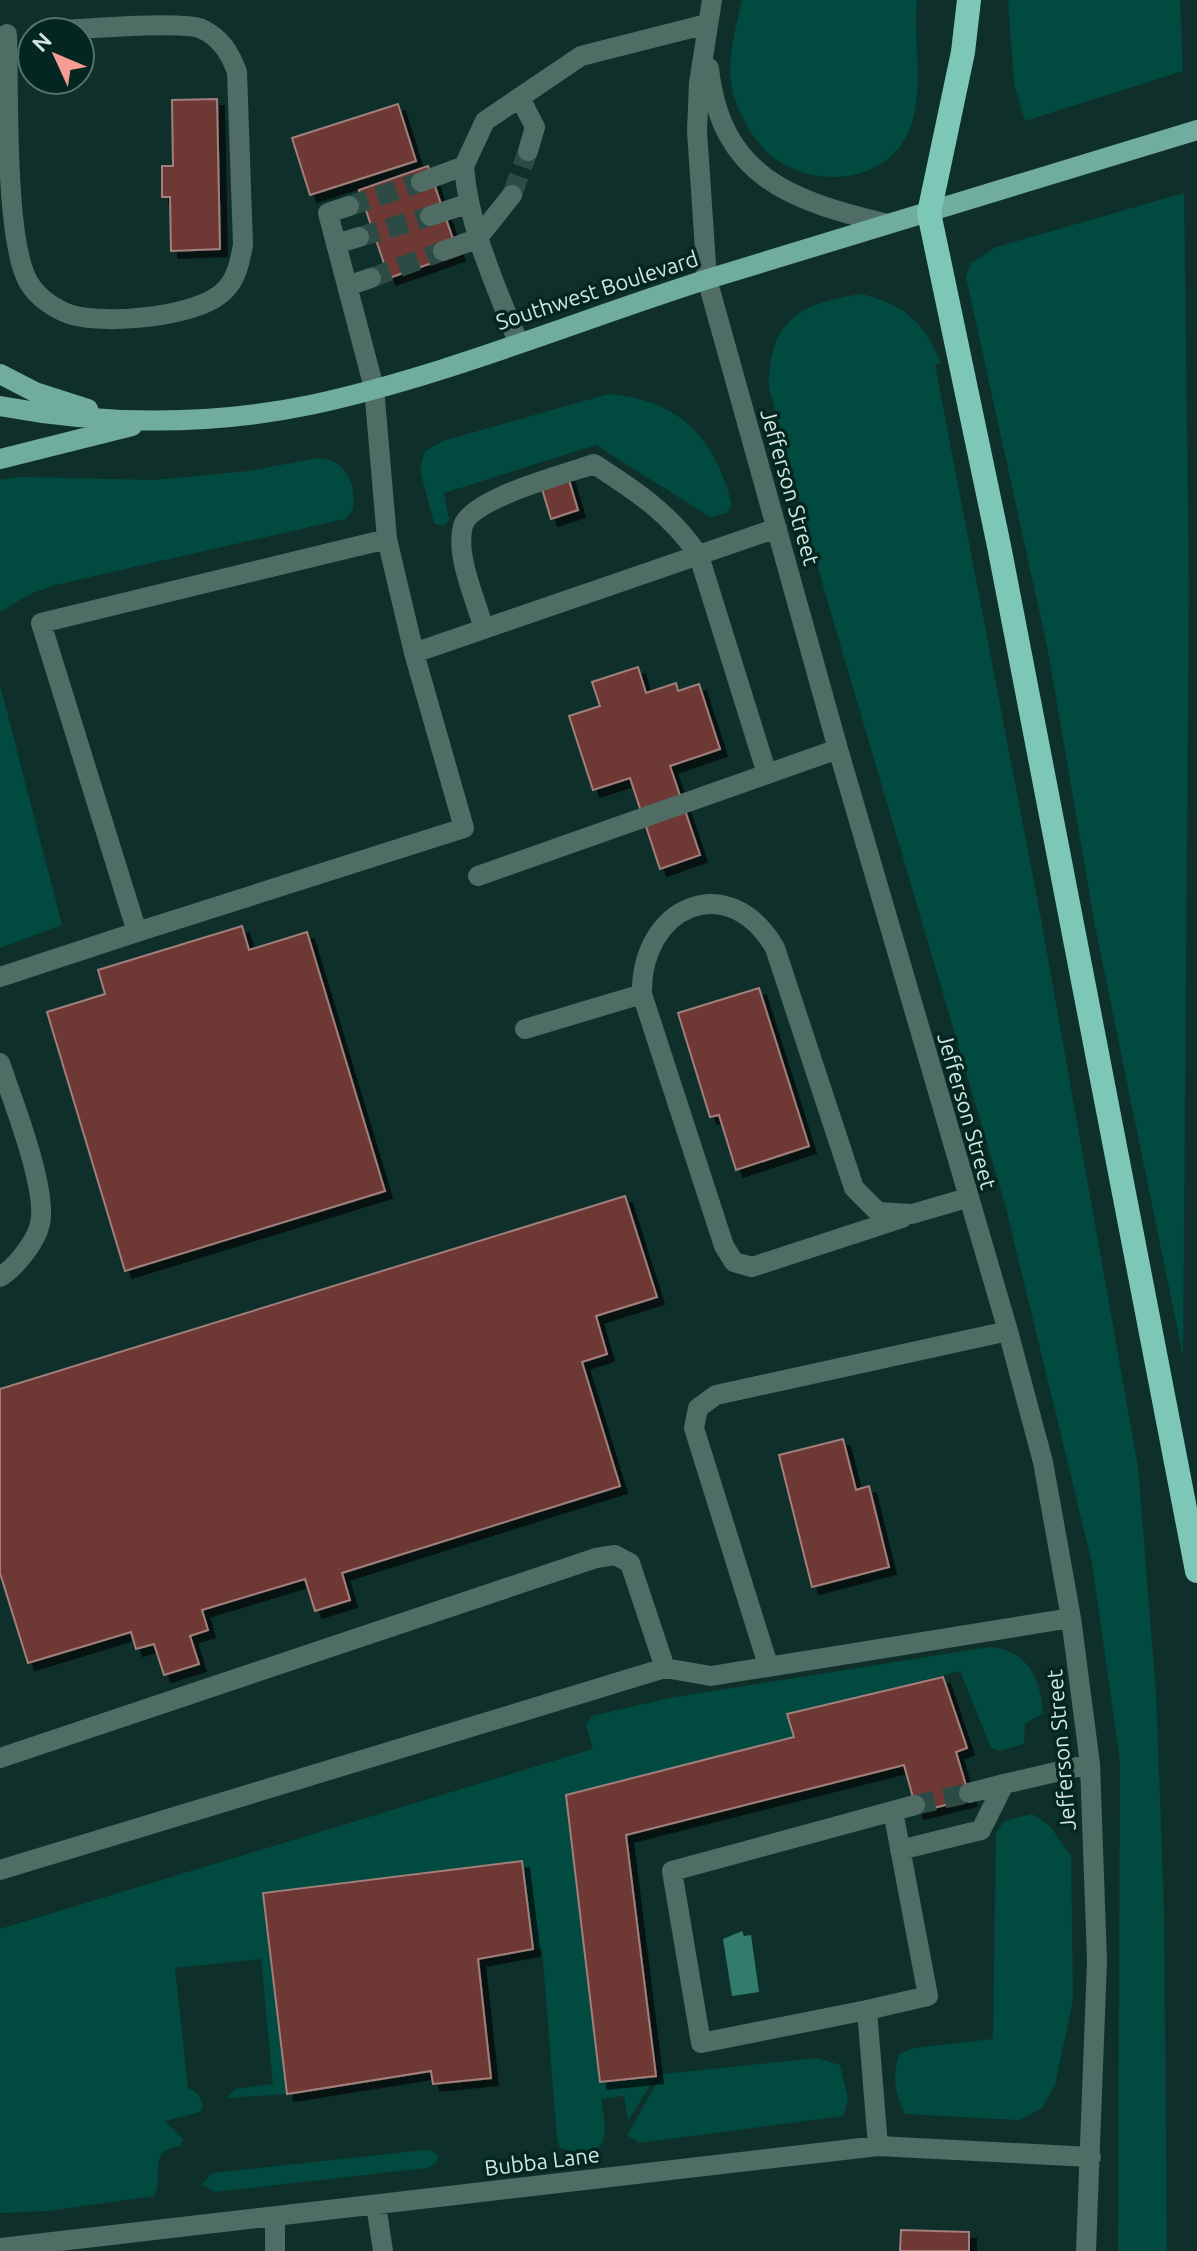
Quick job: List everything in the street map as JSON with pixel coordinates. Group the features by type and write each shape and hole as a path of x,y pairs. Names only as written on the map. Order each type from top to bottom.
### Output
{"highway":[{"path":"969,0 963,52 929,213 999,546 1197,1571"}],"main road":[{"name":"Southwest Boulevard","path":"0,406 37,413 151,421 244,415 309,405 374,388 707,279 1197,130"},
{"path":"0,374 35,392 92,411 151,421"},
{"path":"0,459 151,421"}],"street":[{"name":"Jefferson Street","path":"712,0 706,28 697,131 707,279 838,749 1008,1331 1043,1462 1071,1618 1090,1764 1097,1961 1086,2251"},
{"path":"3,34 14,236 19,262 29,284 49,304 72,315 99,319 185,311 207,304 226,290 238,269 243,245 237,72 230,53 202,29 188,26 96,29"},
{"path":"518,342 477,239 467,204 464,166 485,121 521,100 581,56 706,28 711,90 723,132 738,154 767,178 833,211 888,224"},
{"path":"521,100 535,127 528,151"},
{"path":"421,182 464,166"},
{"path":"443,251 477,239 512,195"},
{"path":"430,216 467,204"},
{"path":"0,977 464,828 414,653 387,539 374,388 328,213 349,206"},
{"path":"336,244 359,237"},
{"path":"347,286 371,278"},
{"path":"484,629 462,548 463,524 480,505 594,464 657,504 680,528 699,556 767,774"},
{"path":"414,653 777,528"},
{"path":"137,932 41,623 387,539"},
{"path":"478,876 838,749"},
{"path":"912,1214 878,1212 854,1188 775,948 763,927 744,913 720,903 688,907 665,923 648,946 642,969 642,994 724,1246 734,1262 752,1267 967,1198"},
{"path":"525,1029 642,994"},
{"path":"0,1063 36,1173 40,1224 13,1269 0,1277"},
{"path":"768,1665 694,1428 698,1408 716,1395 1008,1331"},
{"path":"0,1758 596,1558 615,1555 630,1563 665,1668"},
{"path":"0,1870 665,1668 711,1676 1071,1618"},
{"path":"969,1793 1090,1764"},
{"path":"900,1850 981,1830 1004,1784"},
{"path":"893,1811 928,1996 701,2043 672,1871 915,1805"},
{"path":"867,2010 878,2146"},
{"name":"Bubba Lane","path":"0,2248 74,2246 275,2217 878,2146 1091,2157"},
{"path":"376,2205 383,2251"},
{"path":"275,2217 275,2251"}],"shaded area":[{"path":"742,0 917,0 917,94 910,129 901,145 873,168 838,177 801,172 769,154 744,120 731,84 732,48"},
{"path":"1008,0 1180,0 1183,71 1025,121 1014,84"},
{"path":"1184,193 1189,586 1183,1356 1095,926 1048,651 966,277 971,263 996,247"},
{"path":"862,294 890,304 911,317 927,336 941,363 935,365 1041,919 1138,1467 1156,1693 1164,1910 1167,2251 1118,2251 1120,1761 1092,1563 1005,1204 824,589 769,388 775,346 792,319 821,303"},
{"path":"609,394 655,404 690,426 704,442 725,481 732,505 727,513 710,517 596,445 444,493 449,520 443,526 434,523 420,470 425,451 443,441"},
{"path":"318,458 336,463 348,475 354,501 353,510 345,519 55,585 30,594 0,612 0,480 19,477 155,480 249,471"},
{"path":"0,685 62,925 0,948"},
{"path":"990,1647 1023,1660 1039,1688 1043,1713 1025,1724 1024,1744 999,1751 991,1748 960,1671 787,1714 794,1737 566,1795 600,2082 656,2076 628,2121 624,2096 601,2099 605,2124 602,2143 597,2149 576,2152 560,2148 557,2139 542,1948 533,1949 521,1861 263,1893 287,2094 226,2098 236,2089 273,2084 261,1959 175,1968 188,2088 198,2094 203,2106 200,2112 165,2121 183,2139 181,2146 163,2153 158,2165 154,2196 48,2211 0,2213 0,1929 593,1749 586,1725 592,1716 669,1698"},
{"path":"1032,1814 1049,1825 1071,1856 1073,2000 1055,2085 1042,2108 1020,2120 905,2114 896,2085 899,2054 913,2048 993,2039 996,1833 1004,1821"},
{"path":"742,1931 744,1936 751,1935 759,1992 732,1996 723,1939"},
{"path":"817,2058 840,2065 848,2099 843,2116 639,2143 627,2135 662,2074"},
{"path":"433,2151 438,2157 435,2164 427,2168 214,2192 202,2184 213,2173"}],"building":[{"path":"217,99 220,249 171,251 170,197 162,197 162,166 173,166 172,100"},
{"path":"398,104 416,161 310,195 292,138"},
{"path":"428,166 458,254 389,278 359,190"},
{"path":"566,470 578,510 551,519 539,479"},
{"path":"638,667 646,693 676,683 678,691 699,684 720,749 670,766 700,855 660,869 630,778 593,790 569,716 600,706 592,682"},
{"path":"242,926 249,950 307,932 385,1191 125,1271 47,1012 105,994 98,970"},
{"path":"759,988 809,1146 736,1170 719,1115 710,1117 678,1013"},
{"path":"625,1196 657,1297 596,1316 607,1354 582,1362 620,1486 342,1573 350,1600 315,1611 305,1579 202,1610 208,1630 190,1636 199,1664 164,1675 154,1644 136,1649 131,1632 28,1663 0,1573 0,1389"},
{"path":"843,1439 856,1490 869,1486 889,1567 812,1587 779,1455"},
{"path":"943,1677 967,1748 956,1752 970,1799 917,1812 904,1765 626,1835 656,2076 600,2082 566,1795 794,1737 787,1714"},
{"path":"522,1861 533,1949 478,1959 491,2078 433,2084 431,2071 287,2094 263,1893"},
{"path":"901,2230 969,2232 969,2251 900,2251"}],"tunnel":[{"path":"512,195 528,151"},
{"path":"349,206 421,182"},
{"path":"359,237 430,216"},
{"path":"371,278 443,251"},
{"path":"915,1805 969,1793"}]}
